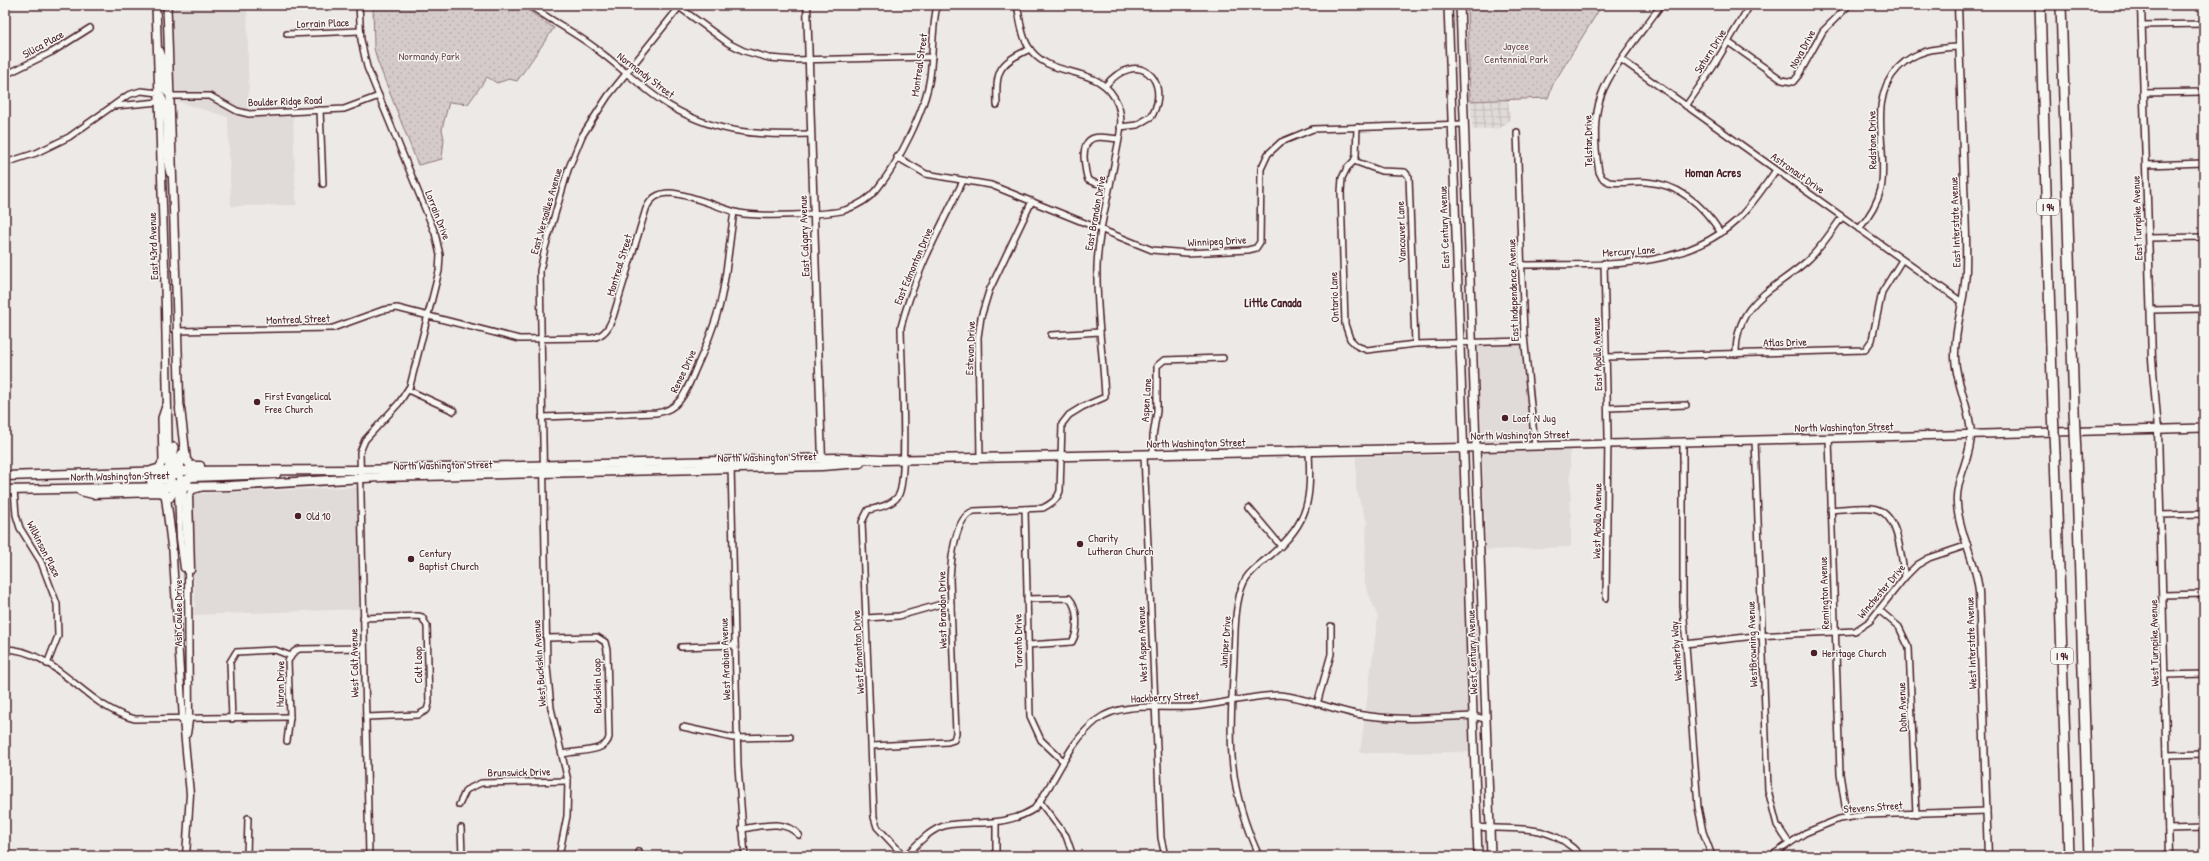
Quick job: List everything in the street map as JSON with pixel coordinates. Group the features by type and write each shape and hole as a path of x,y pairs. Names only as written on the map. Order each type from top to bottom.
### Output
{"highway":[{"name":"I 94","path":"2040,5 2069,856"},
{"name":"I 94","path":"2061,5 2090,856"}],"main road":[{"name":"East 43rd Avenue","path":"156,5 166,303 167,382 177,479"},
{"name":"East 43rd Avenue","path":"167,5 171,96 176,331 182,453"},
{"name":"East Century Avenue","path":"1448,5 1463,448"},
{"path":"1460,5 1475,448"},
{"path":"157,39 164,63 164,89 171,96"},
{"path":"159,93 165,108 166,160 173,180"},
{"path":"166,303 172,328 176,331"},
{"path":"166,337 172,338 177,352"},
{"path":"167,382 172,408 177,479"},
{"path":"148,471 159,468 163,461 162,418 168,400"},
{"path":"180,408 185,458 191,466 258,465 292,469"},
{"name":"North Washington Street","path":"5,490 72,488 292,469 360,470 543,465 731,464 904,459 1475,448 2204,428"},
{"name":"West Century Avenue","path":"1463,448 1478,856"},
{"name":"West Century Avenue","path":"1475,448 1491,856"},
{"path":"170,497 181,465 182,453"},
{"name":"North Washington Street","path":"5,476 148,471 177,479 221,486 543,465"},
{"path":"46,489 89,483 156,481 192,477 262,475 312,469"},
{"path":"72,488 93,494 164,493 166,497 172,546"}],"street":[{"name":"Lorrain Drive","path":"359,5 360,31 367,67 438,244 440,266 408,390 396,407 363,443 360,452 360,470"},
{"name":"Normandy Street","path":"529,5 590,45 667,104 699,120 754,134 811,134"},
{"name":"East Calgary Avenue","path":"807,5 822,462"},
{"name":"Montreal Street","path":"176,331 333,328 392,308 428,315 513,338 592,338 600,335 608,328 646,209 654,198 663,194 675,194 734,212 756,215 814,213 844,210 865,200 880,184 923,106 928,88 937,5"},
{"name":"East Brandon Drive","path":"1017,5 1024,39 1030,49 1048,64 1092,77 1105,86 1117,104 1120,116 1120,127 1101,230 1097,267 1105,397 1082,407 1069,415 1062,424 1060,456"},
{"name":"Telstar Drive","path":"1661,5 1605,85 1597,110 1598,168 1600,175 1609,182 1656,183 1681,192 1700,205 1721,233"},
{"name":"Saturn Drive","path":"1686,106 1728,42 1750,5"},
{"name":"Nova Drive","path":"1728,42 1782,80 1793,82 1798,76 1823,31 1849,5"},
{"name":"East Interstate Avenue","path":"1958,5 1966,267 1956,337 1955,365 1969,416 1971,435"},
{"name":"East Turnpike Avenue","path":"2141,5 2150,310 2158,430"},
{"name":"East Versailles Avenue","path":"543,465 539,286 541,264 568,170 580,140 591,120 626,73 680,6"},
{"path":"680,6 720,39 744,51 769,58 809,60 932,57"},
{"path":"2141,25 2204,24"},
{"name":"Silica Place","path":"5,75 52,52 90,28"},
{"name":"Lorrain Place","path":"287,34 360,31"},
{"name":"Redstone Drive","path":"1859,229 1873,210 1881,188 1883,174 1881,106 1888,81 1900,66 1917,54 1936,48 1959,47"},
{"path":"997,105 996,80 1000,69 1006,62 1030,49"},
{"name":"Astronaut Drive","path":"1622,60 1962,302"},
{"path":"1105,86 1117,72 1132,68 1147,72 1154,80 1157,98 1152,116 1138,125 1120,127"},
{"path":"5,163 36,153 59,143 115,106 122,98 141,91 159,93"},
{"path":"2143,93 2204,92"},
{"name":"Boulder Ridge Road","path":"171,96 210,96 237,111 249,114 349,108 379,96"},
{"path":"115,106 159,102"},
{"path":"320,110 323,184"},
{"name":"Winnipeg Drive","path":"896,157 926,174 991,186 1032,201 1139,246 1166,252 1187,253 1248,250 1256,248 1260,242 1260,176 1264,161 1273,148 1281,142 1306,131 1357,127 1464,124"},
{"name":"Ontario Lane","path":"1357,127 1358,149 1354,161 1347,168 1342,178 1341,192 1346,330 1354,343 1367,350 1415,344 1524,341"},
{"name":"East Independence Avenue","path":"1517,132 1524,341 1535,446"},
{"path":"1110,185 1095,183 1088,180 1085,168 1084,147 1087,142 1093,138 1118,139"},
{"name":"Vancouver Lane","path":"1354,161 1381,171 1405,172 1409,177 1415,344"},
{"path":"2146,165 2204,163"},
{"name":"Mercury Lane","path":"1522,265 1644,261 1669,257 1692,249 1721,233 1746,210 1776,170"},
{"name":"East Edmonton Drive","path":"904,459 901,327 906,307 924,261 963,181"},
{"name":"Estevan Drive","path":"980,458 978,337 981,317 989,291 1032,201"},
{"name":"Renee Drive","path":"542,417 656,413 672,408 680,401 708,342 715,321 721,299 734,212"},
{"path":"1736,354 1738,333 1748,309 1761,295 1813,255 1842,217"},
{"path":"2148,238 2204,237"},
{"name":"Atlas Drive","path":"1607,357 1864,350 1872,340 1882,292 1902,260"},
{"name":"East Apollo Avenue","path":"1604,263 1608,444"},
{"path":"2150,310 2204,309"},
{"path":"1052,335 1100,332"},
{"name":"Aspen Lane","path":"1149,455 1157,411 1157,366 1160,362 1164,360 1223,358"},
{"path":"408,390 454,411"},
{"path":"1608,408 1686,406"},
{"name":"West Turnpike Avenue","path":"2158,430 2169,856"},
{"name":"West Interstate Avenue","path":"1971,435 1969,454 1959,480 1957,497 1960,521 1976,572 1979,592 1988,856"},
{"name":"Remington Avenue","path":"1829,439 1840,774 1847,818"},
{"name":"WestBrowning Avenue","path":"1755,440 1768,790 1778,825 1789,843"},
{"name":"Weatherby Way","path":"1683,442 1681,567 1685,644 1698,807 1703,832 1712,856"},
{"name":"West Apollo Avenue","path":"1606,598 1608,444"},
{"name":"Juniper Drive","path":"1259,856 1244,819 1234,781 1230,741 1235,623 1244,581 1281,546 1294,531 1306,508 1310,487 1309,451"},
{"name":"West Aspen Avenue","path":"1149,455 1154,706 1161,838 1165,856"},
{"name":"West Brandon Drive","path":"872,746 948,742 954,740 956,733 951,568 959,527 963,518 974,511 1043,508 1057,499 1060,491 1060,456"},
{"name":"West Edmonton Drive","path":"904,459 903,482 899,496 884,505 868,510 862,522 875,820 879,829 905,856"},
{"name":"West Arabian Avenue","path":"731,464 737,738 745,856"},
{"name":"West Buckskin Avenue","path":"543,465 546,638 550,700 568,781 567,816 559,856"},
{"name":"West Colt Avenue","path":"360,470 369,856"},
{"path":"177,479 180,538 188,592"},
{"path":"188,592 192,562 189,495 196,489 221,486"},
{"name":"Wilkinson Place","path":"14,490 16,515 20,528 41,562 57,604 58,636 47,664"},
{"name":"Ash Coulee Drive","path":"170,497 183,720 190,794 186,856"},
{"path":"1249,508 1281,546"},
{"path":"1831,510 1873,508 1886,514 1894,527 1905,576"},
{"name":"Toronto Drive","path":"1025,509 1030,716 1042,740 1063,761"},
{"path":"2160,515 2204,514"},
{"name":"Winchester Drive","path":"1685,644 1762,635 1835,633 1861,629 1880,610 1905,576 1913,568 1925,560 1968,545"},
{"name":"Ash Coulee Drive","path":"183,720 188,592"},
{"path":"2163,595 2204,594"},
{"path":"1027,599 1069,598 1074,604 1076,636 1072,642 1028,645"},
{"path":"866,618 899,616 938,605 951,605"},
{"name":"Dohn Avenue","path":"1880,610 1899,627 1909,648 1916,814"},
{"name":"Colt Loop","path":"363,618 422,617 426,622 427,634 429,703 427,710 418,715 366,717"},
{"path":"1317,704 1331,654 1331,626"},
{"name":"Buckskin Loop","path":"546,638 597,637 605,642 609,737 607,743 600,748 563,754"},
{"path":"681,646 735,645"},
{"name":"Huron Drive","path":"287,741 290,716 288,661 291,656 299,649 364,648"},
{"path":"5,649 29,654 64,674 89,697 121,716 135,720 183,720 290,716"},
{"path":"232,718 230,662 236,652 275,650 291,656"},
{"path":"2164,675 2204,674"},
{"name":"Hackberry Street","path":"905,856 928,834 940,827 955,824 996,823 1024,815 1034,809 1040,802 1072,746 1098,719 1113,712 1154,706 1191,707 1279,695 1356,714 1388,718 1473,716 1485,719"},
{"path":"683,727 737,738 790,737"},
{"path":"2167,755 2204,754"},
{"name":"Brunswick Drive","path":"459,805 466,790 481,783 568,781"},
{"path":"1040,802 1066,836 1073,856"},
{"name":"Stevens Street","path":"1771,856 1789,843 1821,825 1847,818 1865,815 1987,811"},
{"path":"247,856 248,818"},
{"path":"996,823 996,856"},
{"path":"742,829 777,824 790,828 799,836"},
{"path":"1477,827 1525,828 1543,831 1561,839 1581,856"},
{"path":"461,828 462,856"},
{"path":"2168,829 2204,828"}],"shaded area":[{"path":"247,5 249,117 293,116 296,205 231,206 228,117 176,101 172,7"},
{"path":"1508,100 1510,119 1501,128 1473,130 1470,101"},
{"path":"1522,339 1535,449 1570,448 1571,547 1486,550 1478,341"},
{"path":"1459,455 1472,752 1360,753 1378,617 1364,581 1367,522 1356,489 1356,457"},
{"path":"358,487 359,609 193,615 195,604 191,501 194,494"}],"green space":[{"name":"Normandy Park","path":"373,5 520,5 554,28 517,81 509,79 497,83 487,77 468,104 449,102 442,129 444,139 442,159 418,165 377,60 374,48"},
{"name":"Jaycee Centennial Park","path":"1467,5 1602,5 1553,84 1548,98 1470,101"}],"place":[{"name":"First Evangelical Free Church","path":"257,402"},
{"name":"Loaf 'N Jug","path":"1505,418"},
{"name":"Old 10","path":"298,516"},
{"name":"Charity Lutheran Church","path":"1080,544"},
{"name":"Century Baptist Church","path":"411,559"},
{"name":"Heritage Church","path":"1814,653"}],"district":[{"name":"Homan Acres","path":"1713,173"},
{"name":"Little Canada","path":"1273,303"}]}
